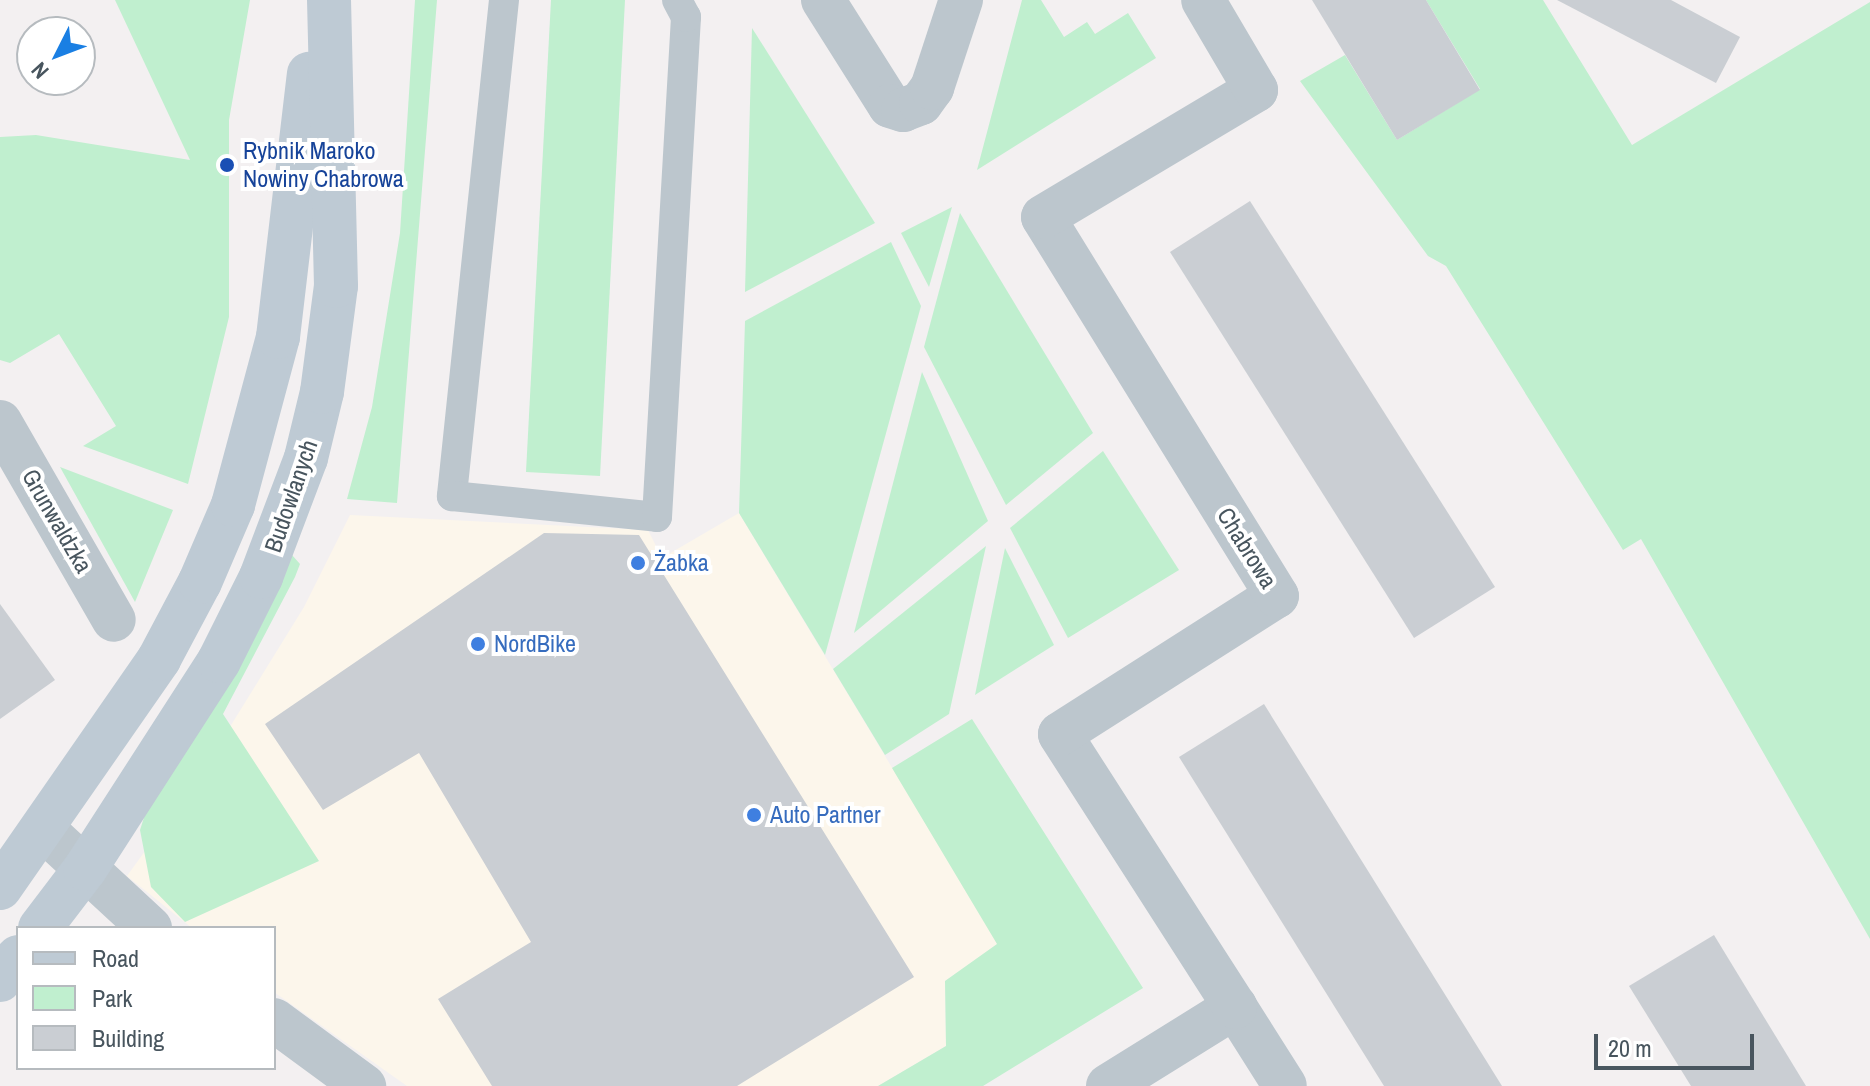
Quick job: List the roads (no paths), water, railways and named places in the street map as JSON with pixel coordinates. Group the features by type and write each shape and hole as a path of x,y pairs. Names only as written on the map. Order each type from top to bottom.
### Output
{"main road":[{"name":"Budowlanych","path":"0,888 174,634 237,494 278,337 305,93 326,0"},
{"name":"Budowlanych","path":"42,926 85,869 190,709 244,615 310,446 336,286 326,0"},
{"path":"0,980 16,960"}],"street":[{"path":"823,0 890,106 903,110 921,103 932,88 961,0"},
{"name":"Chabrowa","path":"1203,0 1256,90 1043,217 1277,596 1060,734 1235,1007"},
{"name":"Grunwaldzka","path":"0,422 114,620"},
{"path":"43,829 148,926"},
{"path":"1108,1086 1235,1007 1285,1086"},
{"path":"276,1021 364,1086"}],"lane":[{"path":"504,0 452,496 657,517 686,17 677,0"}],"place":[{"name":"Rybnik Maroko Nowiny Chabrowa","path":"227,165"},
{"name":"Żabka","path":"638,563"},
{"name":"NordBike","path":"478,644"},
{"name":"Auto Partner","path":"754,815"}]}
